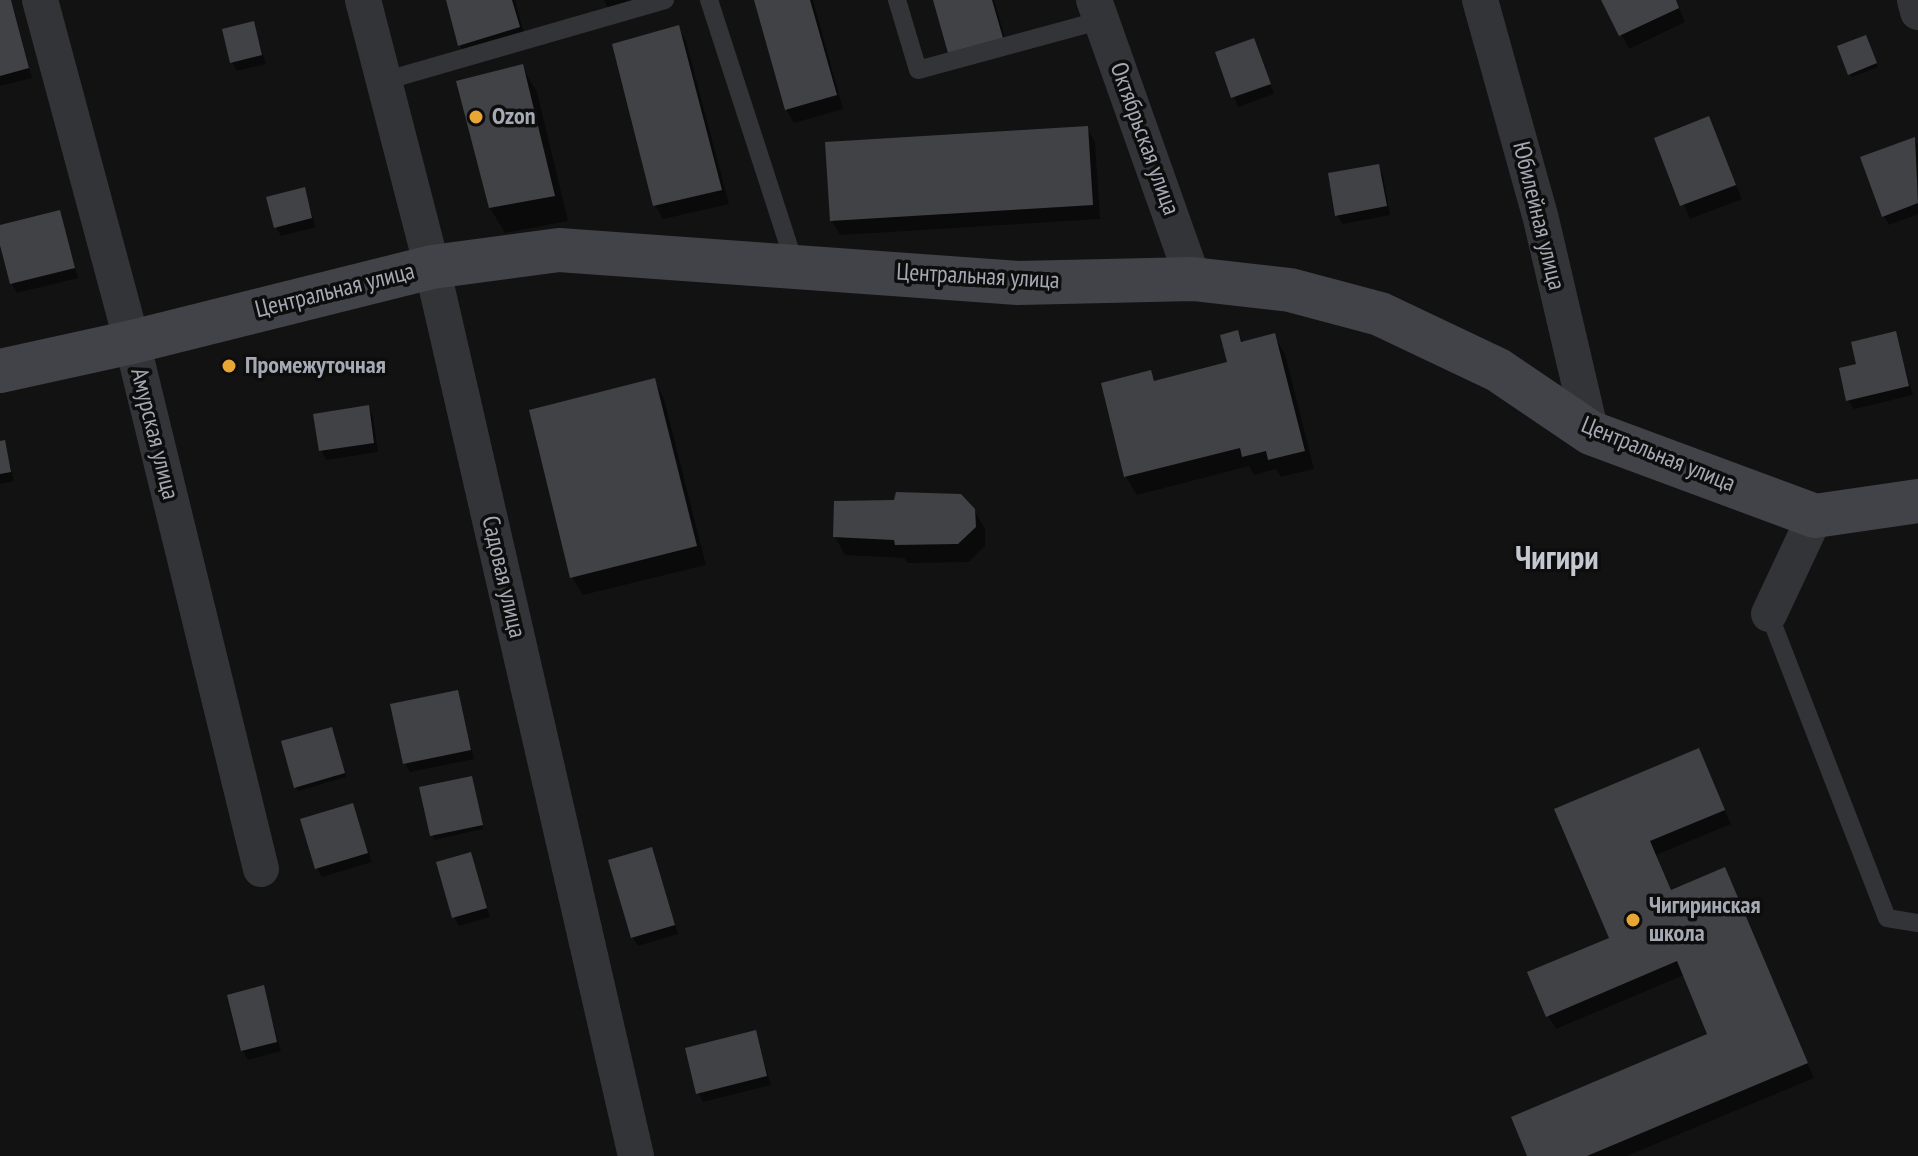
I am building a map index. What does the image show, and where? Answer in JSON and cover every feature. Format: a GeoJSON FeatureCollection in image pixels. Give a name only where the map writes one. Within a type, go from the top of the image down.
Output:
{"type":"FeatureCollection","features":[{"type":"Feature","properties":{"kind":"street","name":"Амурская улица"},"geometry":{"type":"LineString","coordinates":[[40,0],[132,342],[261,869]]}},
{"type":"Feature","properties":{"kind":"street","name":"Садовая улица"},"geometry":{"type":"LineString","coordinates":[[363,0],[432,267],[636,1156]]}},
{"type":"Feature","properties":{"kind":"street","name":"Юбилейная улица"},"geometry":{"type":"LineString","coordinates":[[1480,0],[1541,219],[1591,433]]}},
{"type":"Feature","properties":{"kind":"street"},"geometry":{"type":"LineString","coordinates":[[1915,0],[1918,12]]}},
{"type":"Feature","properties":{"kind":"street","name":"Октябрьская улица"},"geometry":{"type":"LineString","coordinates":[[1098,10],[1193,279]]}},
{"type":"Feature","properties":{"kind":"street","name":"Центральная улица"},"geometry":{"type":"LineString","coordinates":[[0,371],[132,342],[432,267],[559,250],[1018,283],[1193,279],[1290,290],[1380,314],[1498,370],[1591,433],[1815,516],[1918,501]]}},
{"type":"Feature","properties":{"kind":"street"},"geometry":{"type":"LineString","coordinates":[[1769,614],[1815,516]]}},
{"type":"Feature","properties":{"kind":"lane"},"geometry":{"type":"LineString","coordinates":[[384,81],[665,0]]}},
{"type":"Feature","properties":{"kind":"lane"},"geometry":{"type":"LineString","coordinates":[[709,0],[795,265]]}},
{"type":"Feature","properties":{"kind":"lane"},"geometry":{"type":"LineString","coordinates":[[897,0],[918,70],[1098,10]]}},
{"type":"Feature","properties":{"kind":"lane"},"geometry":{"type":"LineString","coordinates":[[1769,614],[1887,918],[1918,923]]}},
{"type":"Feature","properties":{"kind":"building"},"geometry":{"type":"Polygon","coordinates":[[[0,0],[11,0],[29,68],[0,76],[0,0]]]}},
{"type":"Feature","properties":{"kind":"building"},"geometry":{"type":"Polygon","coordinates":[[[446,0],[512,0],[520,27],[458,46],[446,0]]]}},
{"type":"Feature","properties":{"kind":"building"},"geometry":{"type":"Polygon","coordinates":[[[754,0],[810,0],[837,95],[785,110],[754,0]]]}},
{"type":"Feature","properties":{"kind":"building"},"geometry":{"type":"Polygon","coordinates":[[[933,0],[992,0],[1003,38],[948,53],[933,0]]]}},
{"type":"Feature","properties":{"kind":"building"},"geometry":{"type":"Polygon","coordinates":[[[1601,0],[1676,0],[1679,8],[1619,36],[1601,0]]]}},
{"type":"Feature","properties":{"kind":"building"},"geometry":{"type":"Polygon","coordinates":[[[254,21],[262,55],[230,63],[222,29],[254,21]]]}},
{"type":"Feature","properties":{"kind":"building"},"geometry":{"type":"Polygon","coordinates":[[[679,25],[722,190],[653,206],[612,44],[679,25]]]}},
{"type":"Feature","properties":{"kind":"building"},"geometry":{"type":"Polygon","coordinates":[[[1866,35],[1877,63],[1848,75],[1837,46],[1866,35]]]}},
{"type":"Feature","properties":{"kind":"building"},"geometry":{"type":"Polygon","coordinates":[[[1254,38],[1271,84],[1231,98],[1215,52],[1254,38]]]}},
{"type":"Feature","properties":{"kind":"building"},"geometry":{"type":"Polygon","coordinates":[[[523,64],[555,196],[489,208],[456,81],[523,64]]]}},
{"type":"Feature","properties":{"kind":"building"},"geometry":{"type":"Polygon","coordinates":[[[1709,116],[1736,185],[1680,206],[1654,138],[1709,116]]]}},
{"type":"Feature","properties":{"kind":"building"},"geometry":{"type":"Polygon","coordinates":[[[1088,126],[1093,205],[830,221],[825,142],[1088,126]]]}},
{"type":"Feature","properties":{"kind":"building"},"geometry":{"type":"Polygon","coordinates":[[[1915,137],[1918,203],[1882,217],[1860,157],[1915,137]]]}},
{"type":"Feature","properties":{"kind":"building"},"geometry":{"type":"Polygon","coordinates":[[[1379,164],[1387,206],[1335,216],[1328,173],[1379,164]]]}},
{"type":"Feature","properties":{"kind":"building"},"geometry":{"type":"Polygon","coordinates":[[[305,187],[312,218],[274,228],[266,197],[305,187]]]}},
{"type":"Feature","properties":{"kind":"building"},"geometry":{"type":"Polygon","coordinates":[[[60,210],[75,268],[10,284],[0,245],[0,225],[60,210]]]}},
{"type":"Feature","properties":{"kind":"building"},"geometry":{"type":"Polygon","coordinates":[[[1238,330],[1241,342],[1275,333],[1305,451],[1268,460],[1266,451],[1242,457],[1240,448],[1124,477],[1101,383],[1151,370],[1154,381],[1227,362],[1220,335],[1238,330]]]}},
{"type":"Feature","properties":{"kind":"building"},"geometry":{"type":"Polygon","coordinates":[[[1896,331],[1909,386],[1846,401],[1839,368],[1856,364],[1851,342],[1896,331]]]}},
{"type":"Feature","properties":{"kind":"building"},"geometry":{"type":"Polygon","coordinates":[[[655,378],[697,546],[570,578],[529,410],[655,378]]]}},
{"type":"Feature","properties":{"kind":"building"},"geometry":{"type":"Polygon","coordinates":[[[369,405],[374,443],[319,451],[313,414],[369,405]]]}},
{"type":"Feature","properties":{"kind":"building"},"geometry":{"type":"Polygon","coordinates":[[[5,440],[11,472],[0,474],[0,441],[5,440]]]}},
{"type":"Feature","properties":{"kind":"building"},"geometry":{"type":"Polygon","coordinates":[[[896,492],[961,494],[975,509],[976,527],[958,544],[895,545],[894,540],[833,537],[834,501],[894,500],[896,492]]]}},
{"type":"Feature","properties":{"kind":"building"},"geometry":{"type":"Polygon","coordinates":[[[458,690],[471,750],[403,764],[390,704],[458,690]]]}},
{"type":"Feature","properties":{"kind":"building"},"geometry":{"type":"Polygon","coordinates":[[[332,727],[345,773],[294,788],[281,741],[332,727]]]}},
{"type":"Feature","properties":{"kind":"building"},"geometry":{"type":"Polygon","coordinates":[[[1699,748],[1725,810],[1650,841],[1671,890],[1725,867],[1808,1063],[1587,1156],[1527,1156],[1511,1117],[1707,1034],[1677,961],[1546,1017],[1527,972],[1609,938],[1554,809],[1699,748]]]}},
{"type":"Feature","properties":{"kind":"building"},"geometry":{"type":"Polygon","coordinates":[[[472,776],[483,825],[430,836],[419,787],[472,776]]]}},
{"type":"Feature","properties":{"kind":"building"},"geometry":{"type":"Polygon","coordinates":[[[353,803],[368,853],[315,869],[300,819],[353,803]]]}},
{"type":"Feature","properties":{"kind":"building"},"geometry":{"type":"Polygon","coordinates":[[[652,847],[675,925],[631,938],[608,860],[652,847]]]}},
{"type":"Feature","properties":{"kind":"building"},"geometry":{"type":"Polygon","coordinates":[[[471,852],[487,908],[452,918],[436,862],[471,852]]]}},
{"type":"Feature","properties":{"kind":"building"},"geometry":{"type":"Polygon","coordinates":[[[264,985],[277,1042],[241,1051],[227,995],[264,985]]]}},
{"type":"Feature","properties":{"kind":"building"},"geometry":{"type":"Polygon","coordinates":[[[756,1030],[767,1076],[696,1094],[685,1048],[756,1030]]]}},
{"type":"Feature","properties":{"kind":"place","name":"Ozon"},"geometry":{"type":"Point","coordinates":[476,117]}},
{"type":"Feature","properties":{"kind":"place","name":"Промежуточная"},"geometry":{"type":"Point","coordinates":[229,366]}},
{"type":"Feature","properties":{"kind":"place","name":"Чигиринская школа"},"geometry":{"type":"Point","coordinates":[1633,920]}},
{"type":"Feature","properties":{"kind":"district","name":"Чигири"},"geometry":{"type":"Point","coordinates":[1557,560]}}]}
